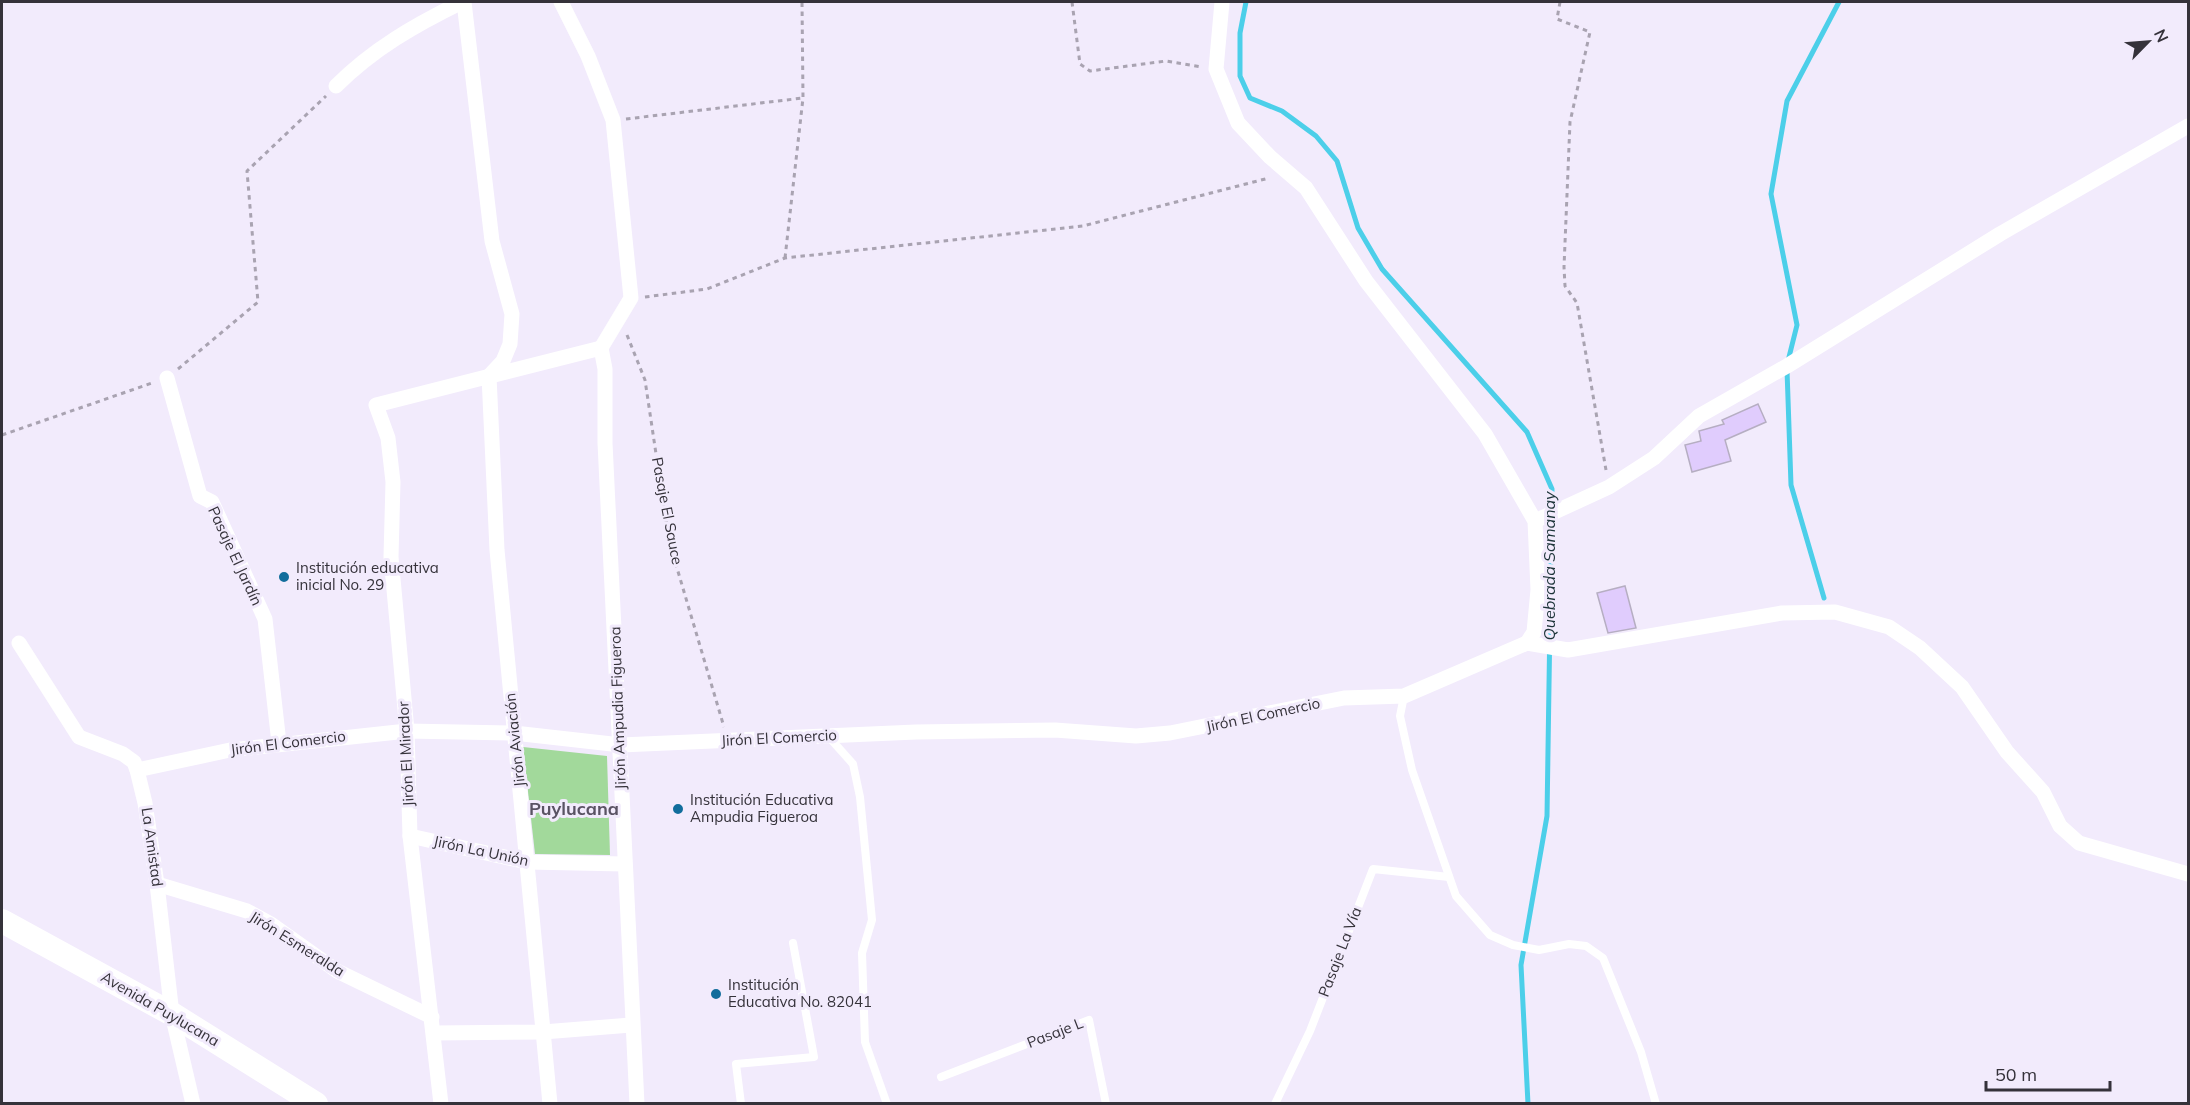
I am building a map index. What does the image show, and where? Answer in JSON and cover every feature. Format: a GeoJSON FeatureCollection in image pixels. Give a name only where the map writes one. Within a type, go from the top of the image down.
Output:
{"type":"FeatureCollection","features":[{"type":"Feature","properties":{"kind":"main road","name":"Avenida Puylucana"},"geometry":{"type":"LineString","coordinates":[[2,921],[172,1014],[316,1104]]}},
{"type":"Feature","properties":{"kind":"street"},"geometry":{"type":"LineString","coordinates":[[336,86],[360,62],[411,27],[463,2],[492,242],[512,314],[510,344],[503,361],[489,376]]}},
{"type":"Feature","properties":{"kind":"street"},"geometry":{"type":"LineString","coordinates":[[489,376],[601,348],[632,298],[613,120],[588,56],[561,2]]}},
{"type":"Feature","properties":{"kind":"street"},"geometry":{"type":"LineString","coordinates":[[1222,2],[1216,69],[1238,123],[1306,188],[1366,281],[1485,434],[1545,518],[1533,644],[1568,650],[1782,613],[1835,612],[1889,627],[1920,648],[1962,687],[2007,752],[2043,792],[2060,826],[2079,843],[2188,874]]}},
{"type":"Feature","properties":{"kind":"street"},"geometry":{"type":"LineString","coordinates":[[1545,518],[1609,487],[1654,458],[1699,416],[1787,366],[2000,234],[2188,126]]}},
{"type":"Feature","properties":{"kind":"street","name":"Jirón Ampudia Figueroa"},"geometry":{"type":"LineString","coordinates":[[601,348],[605,369],[605,443],[621,745],[631,1025],[637,1104]]}},
{"type":"Feature","properties":{"kind":"street","name":"Jirón El Mirador"},"geometry":{"type":"LineString","coordinates":[[441,1104],[410,836],[407,731],[391,557],[393,482],[388,438],[376,405],[489,376]]}},
{"type":"Feature","properties":{"kind":"street","name":"Jirón Aviación"},"geometry":{"type":"LineString","coordinates":[[489,376],[497,550],[550,1104]]}},
{"type":"Feature","properties":{"kind":"street","name":"Pasaje El Jardín"},"geometry":{"type":"LineString","coordinates":[[167,378],[200,496],[212,502],[265,619],[279,743]]}},
{"type":"Feature","properties":{"kind":"street"},"geometry":{"type":"LineString","coordinates":[[19,643],[79,737],[123,754],[134,762],[137,770]]}},
{"type":"Feature","properties":{"kind":"street","name":"Jirón El Comercio"},"geometry":{"type":"LineString","coordinates":[[137,770],[183,759],[279,743],[407,731],[514,733],[621,745],[828,735],[1055,730],[1136,736],[1159,734],[1220,725],[1278,710],[1344,698],[1404,696],[1533,644]]}},
{"type":"Feature","properties":{"kind":"street","name":"La Amistad"},"geometry":{"type":"LineString","coordinates":[[137,770],[145,803],[157,884],[172,1014],[193,1104]]}},
{"type":"Feature","properties":{"kind":"street","name":"Jirón La Unión"},"geometry":{"type":"LineString","coordinates":[[410,836],[527,862],[624,864]]}},
{"type":"Feature","properties":{"kind":"street","name":"Jirón Esmeralda"},"geometry":{"type":"LineString","coordinates":[[157,884],[247,911],[271,924],[338,971],[432,1017]]}},
{"type":"Feature","properties":{"kind":"street"},"geometry":{"type":"LineString","coordinates":[[434,1033],[543,1032],[631,1025]]}},
{"type":"Feature","properties":{"kind":"lane"},"geometry":{"type":"LineString","coordinates":[[1404,696],[1400,716],[1412,770],[1456,896],[1490,935],[1513,945],[1539,950],[1569,944],[1586,946],[1603,958],[1641,1052],[1656,1104]]}},
{"type":"Feature","properties":{"kind":"lane"},"geometry":{"type":"LineString","coordinates":[[828,735],[853,764],[860,797],[872,920],[862,953],[865,1042],[887,1104]]}},
{"type":"Feature","properties":{"kind":"lane","name":"Pasaje La Vía"},"geometry":{"type":"LineString","coordinates":[[1275,1104],[1310,1031],[1373,869],[1449,878]]}},
{"type":"Feature","properties":{"kind":"lane"},"geometry":{"type":"LineString","coordinates":[[741,1104],[736,1064],[814,1057],[793,943]]}},
{"type":"Feature","properties":{"kind":"lane","name":"Pasaje L"},"geometry":{"type":"LineString","coordinates":[[940,1077],[1089,1020],[1106,1104]]}},
{"type":"Feature","properties":{"kind":"path"},"geometry":{"type":"LineString","coordinates":[[785,258],[803,98],[802,2]]}},
{"type":"Feature","properties":{"kind":"path"},"geometry":{"type":"LineString","coordinates":[[1072,2],[1080,64],[1090,70],[1166,61],[1216,69]]}},
{"type":"Feature","properties":{"kind":"path"},"geometry":{"type":"LineString","coordinates":[[1560,2],[1557,19],[1590,32],[1570,122],[1564,267],[1565,286],[1577,303],[1609,487]]}},
{"type":"Feature","properties":{"kind":"path"},"geometry":{"type":"LineString","coordinates":[[2,435],[167,378],[258,302],[247,171],[336,86]]}},
{"type":"Feature","properties":{"kind":"path"},"geometry":{"type":"LineString","coordinates":[[613,120],[803,98]]}},
{"type":"Feature","properties":{"kind":"path"},"geometry":{"type":"LineString","coordinates":[[632,298],[707,289],[785,258],[1083,226],[1288,173]]}},
{"type":"Feature","properties":{"kind":"path","name":"Pasaje El Sauce"},"geometry":{"type":"LineString","coordinates":[[620,317],[645,380],[669,541],[728,740]]}},
{"type":"Feature","properties":{"kind":"green space"},"geometry":{"type":"Polygon","coordinates":[[[523,747],[607,756],[610,855],[535,854],[523,747]]]}},
{"type":"Feature","properties":{"kind":"building"},"geometry":{"type":"Polygon","coordinates":[[[1758,404],[1766,422],[1725,440],[1731,461],[1692,472],[1685,445],[1701,441],[1699,431],[1724,424],[1722,420],[1758,404]]]}},
{"type":"Feature","properties":{"kind":"building"},"geometry":{"type":"Polygon","coordinates":[[[1625,586],[1636,628],[1608,633],[1597,593],[1625,586]]]}},
{"type":"Feature","properties":{"kind":"waterway","name":"Quebrada Samanay"},"geometry":{"type":"LineString","coordinates":[[1246,2],[1240,33],[1240,76],[1250,98],[1282,111],[1316,136],[1337,161],[1358,228],[1382,269],[1527,432],[1552,489],[1547,816],[1521,965],[1528,1104]]}},
{"type":"Feature","properties":{"kind":"waterway"},"geometry":{"type":"LineString","coordinates":[[1788,361],[1797,325],[1771,194],[1787,101],[1839,2]]}},
{"type":"Feature","properties":{"kind":"waterway"},"geometry":{"type":"LineString","coordinates":[[1787,370],[1791,485],[1824,598]]}},
{"type":"Feature","properties":{"kind":"place","name":"Institución educativa inicial No. 29"},"geometry":{"type":"Point","coordinates":[284,577]}},
{"type":"Feature","properties":{"kind":"place","name":"Institución Educativa Ampudia Figueroa"},"geometry":{"type":"Point","coordinates":[678,809]}},
{"type":"Feature","properties":{"kind":"place","name":"Institución Educativa No. 82041"},"geometry":{"type":"Point","coordinates":[716,994]}},
{"type":"Feature","properties":{"kind":"district","name":"Puylucana"},"geometry":{"type":"Point","coordinates":[574,809]}}]}
